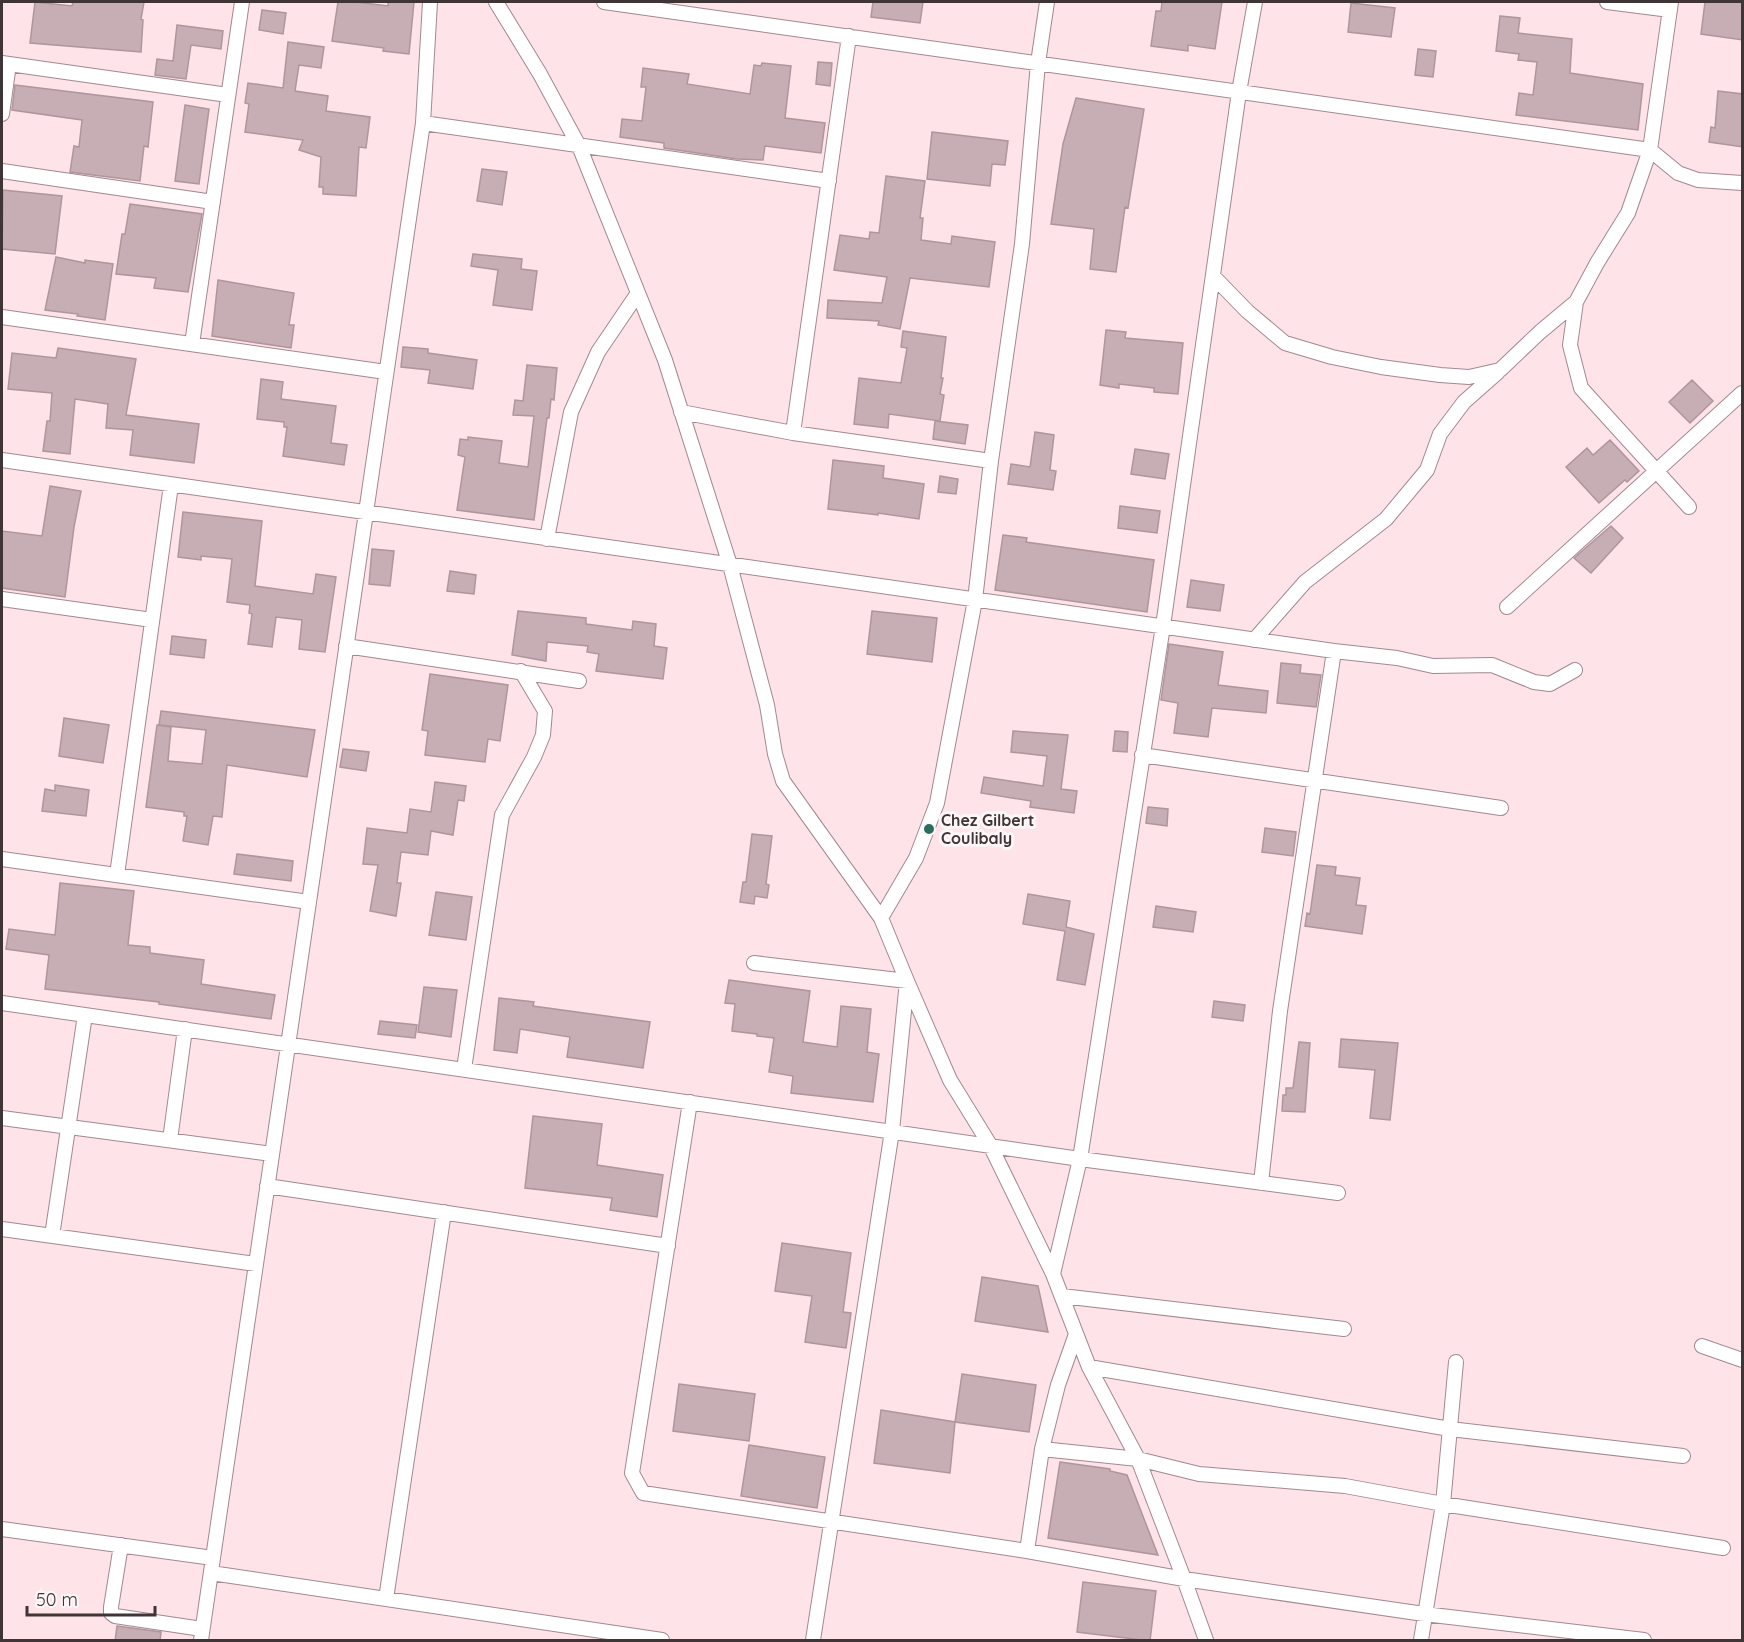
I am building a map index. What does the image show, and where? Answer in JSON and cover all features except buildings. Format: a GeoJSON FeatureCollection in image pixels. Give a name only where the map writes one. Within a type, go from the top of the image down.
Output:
{"type":"FeatureCollection","features":[{"type":"Feature","properties":{"kind":"street"},"geometry":{"type":"LineString","coordinates":[[192,344],[242,2]]}},
{"type":"Feature","properties":{"kind":"street"},"geometry":{"type":"LineString","coordinates":[[120,1545],[111,1613],[115,1616],[202,1635],[423,123],[430,2]]}},
{"type":"Feature","properties":{"kind":"street"},"geometry":{"type":"LineString","coordinates":[[496,2],[540,74],[579,146],[665,360],[730,565],[767,705],[775,754],[783,781],[881,918],[950,1080],[990,1145],[1053,1274],[1089,1367],[1138,1460],[1206,1641]]}},
{"type":"Feature","properties":{"kind":"street"},"geometry":{"type":"LineString","coordinates":[[604,2],[624,3],[1650,150],[1677,173],[1698,180],[1743,183]]}},
{"type":"Feature","properties":{"kind":"street"},"geometry":{"type":"LineString","coordinates":[[881,918],[916,858],[937,802],[975,600],[991,461],[1022,244],[1038,63],[1047,2]]}},
{"type":"Feature","properties":{"kind":"street"},"geometry":{"type":"LineString","coordinates":[[1053,1274],[1080,1159],[1163,626],[1239,92],[1255,2]]}},
{"type":"Feature","properties":{"kind":"street"},"geometry":{"type":"LineString","coordinates":[[1607,2],[1671,6],[1650,150],[1628,213],[1576,302],[1570,345],[1581,388],[1689,507]]}},
{"type":"Feature","properties":{"kind":"street"},"geometry":{"type":"LineString","coordinates":[[793,433],[849,36]]}},
{"type":"Feature","properties":{"kind":"street"},"geometry":{"type":"LineString","coordinates":[[2,114],[5,63],[228,95]]}},
{"type":"Feature","properties":{"kind":"street"},"geometry":{"type":"LineString","coordinates":[[423,123],[829,181]]}},
{"type":"Feature","properties":{"kind":"street"},"geometry":{"type":"LineString","coordinates":[[2,171],[213,202]]}},
{"type":"Feature","properties":{"kind":"street"},"geometry":{"type":"LineString","coordinates":[[1213,276],[1285,343],[1332,357],[1440,375],[1470,377],[1500,370]]}},
{"type":"Feature","properties":{"kind":"street"},"geometry":{"type":"LineString","coordinates":[[547,539],[571,412],[598,352],[638,293]]}},
{"type":"Feature","properties":{"kind":"street"},"geometry":{"type":"LineString","coordinates":[[1254,640],[1305,582],[1386,519],[1427,470],[1440,434],[1464,402],[1576,302]]}},
{"type":"Feature","properties":{"kind":"street"},"geometry":{"type":"LineString","coordinates":[[2,317],[386,372]]}},
{"type":"Feature","properties":{"kind":"street"},"geometry":{"type":"LineString","coordinates":[[1507,607],[1743,393]]}},
{"type":"Feature","properties":{"kind":"street"},"geometry":{"type":"LineString","coordinates":[[681,412],[793,433],[991,461]]}},
{"type":"Feature","properties":{"kind":"street"},"geometry":{"type":"LineString","coordinates":[[2,460],[1254,640],[1397,658],[1433,666],[1492,665],[1534,682],[1550,684],[1575,670]]}},
{"type":"Feature","properties":{"kind":"street"},"geometry":{"type":"LineString","coordinates":[[117,875],[171,485]]}},
{"type":"Feature","properties":{"kind":"street"},"geometry":{"type":"LineString","coordinates":[[2,599],[152,620]]}},
{"type":"Feature","properties":{"kind":"street"},"geometry":{"type":"LineString","coordinates":[[346,646],[579,681]]}},
{"type":"Feature","properties":{"kind":"street"},"geometry":{"type":"LineString","coordinates":[[1261,1183],[1280,1011],[1334,651]]}},
{"type":"Feature","properties":{"kind":"street"},"geometry":{"type":"LineString","coordinates":[[464,1069],[502,815],[534,757],[543,735],[545,711],[521,671]]}},
{"type":"Feature","properties":{"kind":"street"},"geometry":{"type":"LineString","coordinates":[[1142,755],[1501,808]]}},
{"type":"Feature","properties":{"kind":"street"},"geometry":{"type":"LineString","coordinates":[[2,860],[309,902]]}},
{"type":"Feature","properties":{"kind":"street"},"geometry":{"type":"LineString","coordinates":[[754,963],[907,981]]}},
{"type":"Feature","properties":{"kind":"street"},"geometry":{"type":"LineString","coordinates":[[813,1641],[892,1131],[907,981]]}},
{"type":"Feature","properties":{"kind":"street"},"geometry":{"type":"LineString","coordinates":[[2,1003],[1080,1159],[1338,1193]]}},
{"type":"Feature","properties":{"kind":"street"},"geometry":{"type":"LineString","coordinates":[[52,1236],[85,1015]]}},
{"type":"Feature","properties":{"kind":"street"},"geometry":{"type":"LineString","coordinates":[[170,1140],[185,1029]]}},
{"type":"Feature","properties":{"kind":"street"},"geometry":{"type":"LineString","coordinates":[[690,1102],[632,1473],[643,1494],[1027,1551],[1184,1579],[1424,1614],[1644,1641]]}},
{"type":"Feature","properties":{"kind":"street"},"geometry":{"type":"LineString","coordinates":[[2,1118],[272,1154]]}},
{"type":"Feature","properties":{"kind":"street"},"geometry":{"type":"LineString","coordinates":[[267,1186],[668,1246]]}},
{"type":"Feature","properties":{"kind":"street"},"geometry":{"type":"LineString","coordinates":[[386,1599],[444,1212]]}},
{"type":"Feature","properties":{"kind":"street"},"geometry":{"type":"LineString","coordinates":[[2,1229],[256,1264]]}},
{"type":"Feature","properties":{"kind":"street"},"geometry":{"type":"LineString","coordinates":[[1062,1296],[1344,1329]]}},
{"type":"Feature","properties":{"kind":"street"},"geometry":{"type":"LineString","coordinates":[[1027,1551],[1042,1449],[1058,1385],[1076,1334]]}},
{"type":"Feature","properties":{"kind":"street"},"geometry":{"type":"LineString","coordinates":[[1702,1346],[1743,1360]]}},
{"type":"Feature","properties":{"kind":"street"},"geometry":{"type":"LineString","coordinates":[[1421,1641],[1443,1504],[1456,1362]]}},
{"type":"Feature","properties":{"kind":"street"},"geometry":{"type":"LineString","coordinates":[[1089,1367],[1450,1429],[1683,1456]]}},
{"type":"Feature","properties":{"kind":"street"},"geometry":{"type":"LineString","coordinates":[[1042,1449],[1138,1460],[1199,1474],[1345,1486],[1443,1504],[1723,1548]]}},
{"type":"Feature","properties":{"kind":"street"},"geometry":{"type":"LineString","coordinates":[[2,1528],[213,1558]]}},
{"type":"Feature","properties":{"kind":"street"},"geometry":{"type":"LineString","coordinates":[[210,1573],[617,1637],[662,1641]]}},
{"type":"Feature","properties":{"kind":"place","name":"Chez Gilbert Coulibaly"},"geometry":{"type":"Point","coordinates":[929,829]}}]}
